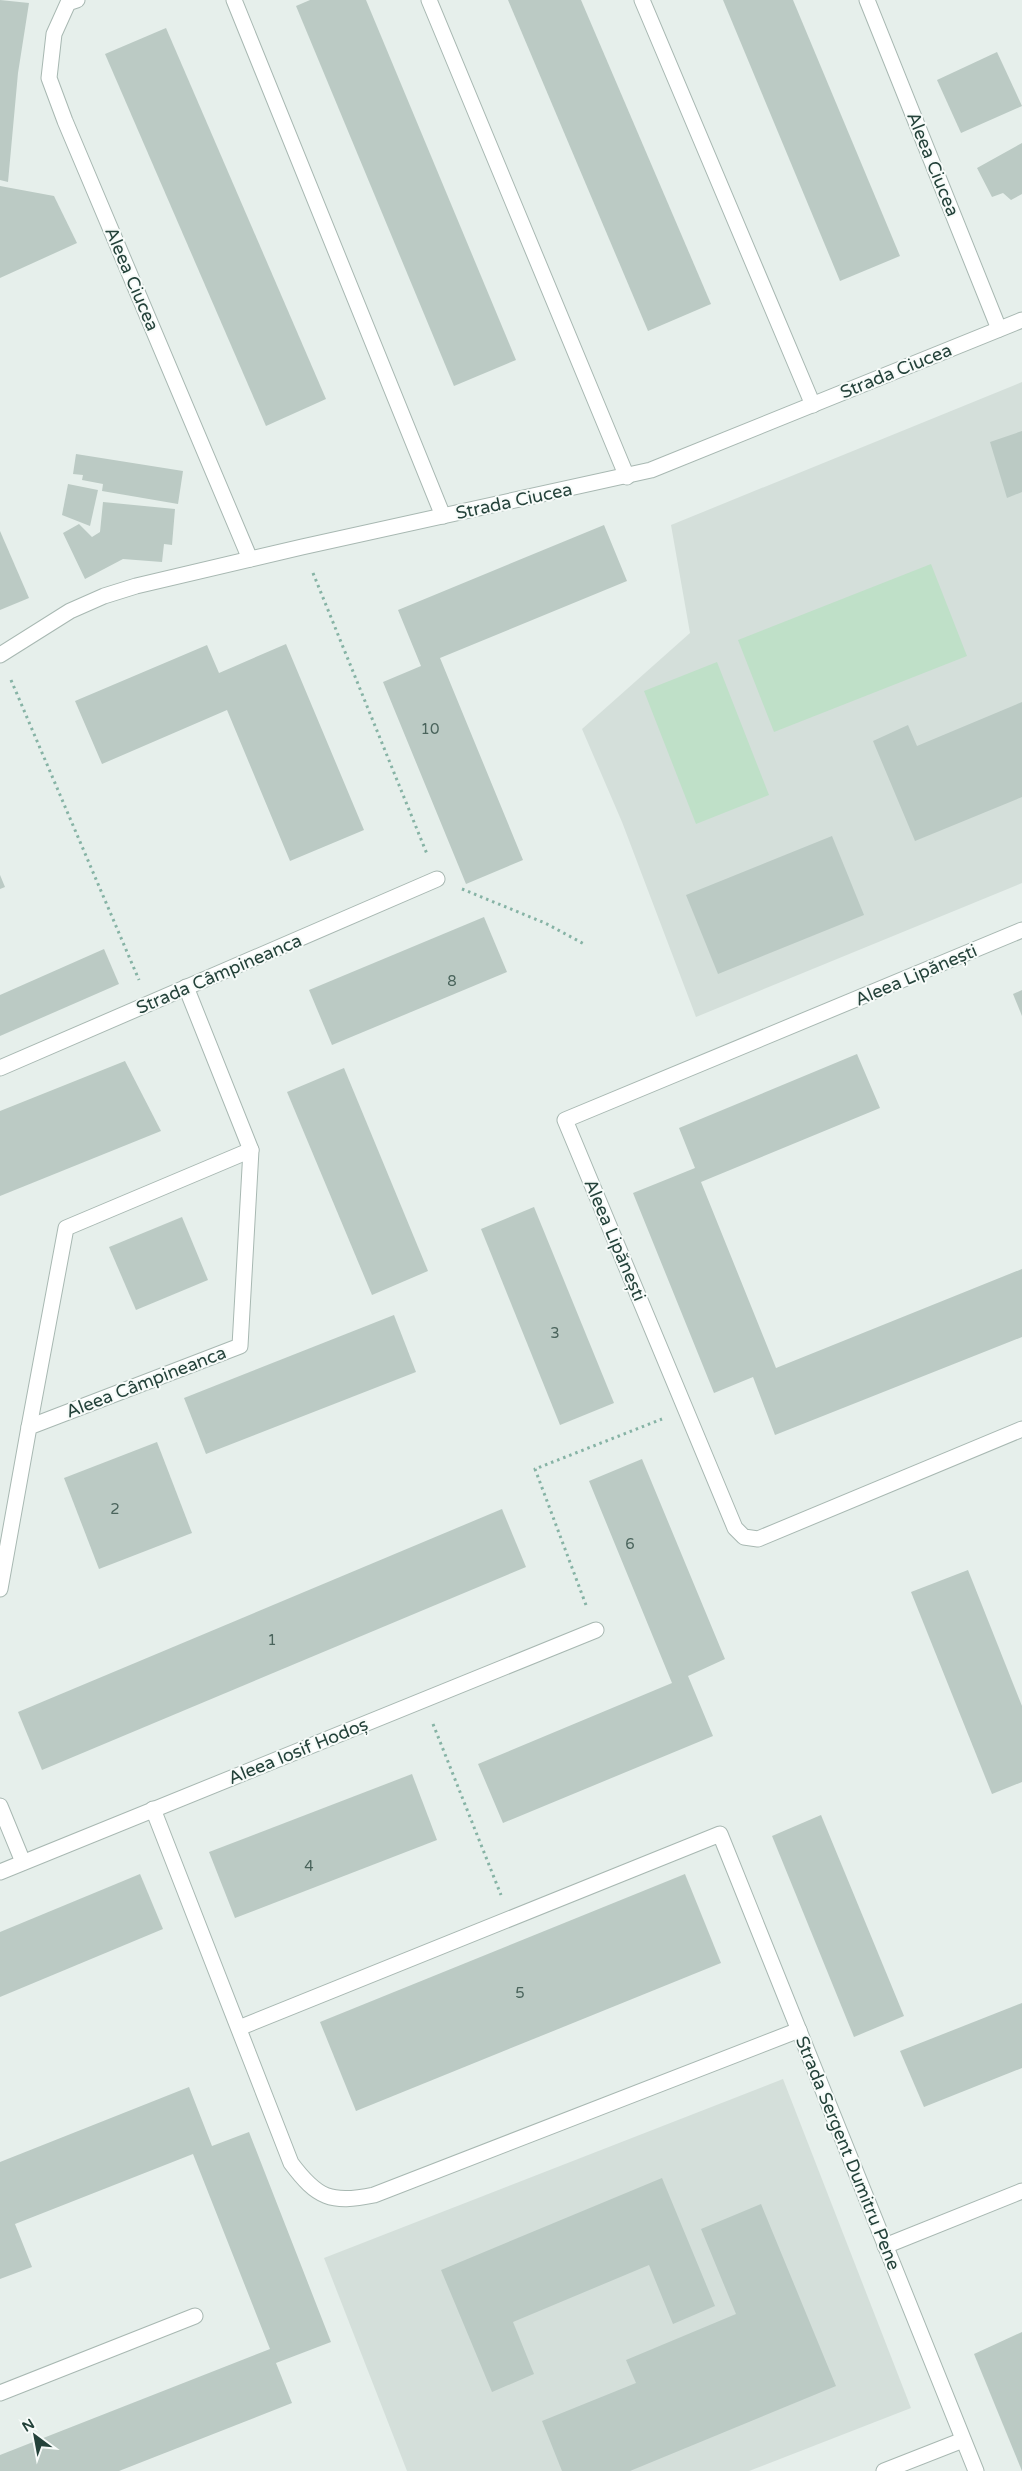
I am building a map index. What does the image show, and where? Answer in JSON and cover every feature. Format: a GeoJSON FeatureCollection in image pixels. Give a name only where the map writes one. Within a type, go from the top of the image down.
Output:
{"type":"FeatureCollection","features":[{"type":"Feature","properties":{"kind":"street","name":"Aleea Ciucea"},"geometry":{"type":"LineString","coordinates":[[77,0],[68,4],[54,34],[49,78],[65,121],[250,559]]}},
{"type":"Feature","properties":{"kind":"street"},"geometry":{"type":"LineString","coordinates":[[234,0],[443,516]]}},
{"type":"Feature","properties":{"kind":"street"},"geometry":{"type":"LineString","coordinates":[[429,0],[627,477]]}},
{"type":"Feature","properties":{"kind":"street"},"geometry":{"type":"LineString","coordinates":[[642,0],[813,405]]}},
{"type":"Feature","properties":{"kind":"street","name":"Aleea Ciucea"},"geometry":{"type":"LineString","coordinates":[[867,0],[999,329]]}},
{"type":"Feature","properties":{"kind":"street","name":"Strada Ciucea"},"geometry":{"type":"LineString","coordinates":[[0,655],[70,611],[104,596],[302,547],[627,477],[651,470],[1022,320]]}},
{"type":"Feature","properties":{"kind":"street","name":"Strada Câmpineanca"},"geometry":{"type":"LineString","coordinates":[[0,1068],[437,879]]}},
{"type":"Feature","properties":{"kind":"street","name":"Aleea Lipănești"},"geometry":{"type":"LineString","coordinates":[[1022,930],[565,1120],[735,1528],[744,1537],[758,1538],[1022,1429]]}},
{"type":"Feature","properties":{"kind":"street","name":"Aleea Câmpineanca"},"geometry":{"type":"LineString","coordinates":[[29,1427],[240,1346],[250,1150],[186,988]]}},
{"type":"Feature","properties":{"kind":"street"},"geometry":{"type":"LineString","coordinates":[[0,1589],[66,1228],[250,1150]]}},
{"type":"Feature","properties":{"kind":"street","name":"Aleea Iosif Hodoș"},"geometry":{"type":"LineString","coordinates":[[0,1872],[596,1630]]}},
{"type":"Feature","properties":{"kind":"street"},"geometry":{"type":"LineString","coordinates":[[0,1806],[23,1862]]}},
{"type":"Feature","properties":{"kind":"street"},"geometry":{"type":"LineString","coordinates":[[154,1810],[291,2163],[306,2183],[317,2193],[335,2198],[355,2199],[383,2191],[799,2030]]}},
{"type":"Feature","properties":{"kind":"street","name":"Strada Sergent Dumitru Pene"},"geometry":{"type":"LineString","coordinates":[[510,1918],[720,1834],[976,2471]]}},
{"type":"Feature","properties":{"kind":"street"},"geometry":{"type":"LineString","coordinates":[[239,2028],[510,1918]]}},
{"type":"Feature","properties":{"kind":"street"},"geometry":{"type":"LineString","coordinates":[[885,2246],[1022,2191]]}},
{"type":"Feature","properties":{"kind":"street"},"geometry":{"type":"LineString","coordinates":[[0,2393],[195,2316]]}},
{"type":"Feature","properties":{"kind":"street"},"geometry":{"type":"LineString","coordinates":[[884,2471],[963,2440]]}},
{"type":"Feature","properties":{"kind":"path"},"geometry":{"type":"LineString","coordinates":[[302,547],[437,879],[508,906],[586,945]]}},
{"type":"Feature","properties":{"kind":"path"},"geometry":{"type":"LineString","coordinates":[[8,674],[149,1004]]}},
{"type":"Feature","properties":{"kind":"path"},"geometry":{"type":"LineString","coordinates":[[596,1630],[535,1468],[686,1410]]}},
{"type":"Feature","properties":{"kind":"path"},"geometry":{"type":"LineString","coordinates":[[423,1700],[510,1918]]}},
{"type":"Feature","properties":{"kind":"shaded area"},"geometry":{"type":"Polygon","coordinates":[[[1022,382],[1022,883],[696,1017],[622,822],[582,729],[690,633],[671,525],[1022,382]]]}},
{"type":"Feature","properties":{"kind":"shaded area"},"geometry":{"type":"Polygon","coordinates":[[[783,2079],[911,2408],[749,2471],[407,2471],[324,2258],[783,2079]]]}},
{"type":"Feature","properties":{"kind":"green space"},"geometry":{"type":"Polygon","coordinates":[[[931,564],[967,656],[774,732],[738,640],[931,564]]]}},
{"type":"Feature","properties":{"kind":"green space"},"geometry":{"type":"Polygon","coordinates":[[[717,662],[769,795],[696,824],[644,691],[717,662]]]}},
{"type":"Feature","properties":{"kind":"building"},"geometry":{"type":"Polygon","coordinates":[[[0,0],[29,3],[18,73],[8,182],[0,180],[0,0]]]}},
{"type":"Feature","properties":{"kind":"building"},"geometry":{"type":"Polygon","coordinates":[[[310,0],[366,0],[516,360],[454,386],[296,6],[310,0]]]}},
{"type":"Feature","properties":{"kind":"building"},"geometry":{"type":"Polygon","coordinates":[[[508,0],[581,0],[711,304],[648,331],[508,0]]]}},
{"type":"Feature","properties":{"kind":"building"},"geometry":{"type":"Polygon","coordinates":[[[723,0],[793,0],[900,256],[840,281],[723,0]]]}},
{"type":"Feature","properties":{"kind":"building"},"geometry":{"type":"Polygon","coordinates":[[[166,28],[326,399],[266,426],[105,54],[166,28]]]}},
{"type":"Feature","properties":{"kind":"building"},"geometry":{"type":"Polygon","coordinates":[[[997,52],[1022,106],[961,133],[937,80],[997,52]]]}},
{"type":"Feature","properties":{"kind":"building"},"geometry":{"type":"Polygon","coordinates":[[[1022,143],[1022,194],[1011,200],[1003,193],[992,197],[977,168],[1022,143]]]}},
{"type":"Feature","properties":{"kind":"building"},"geometry":{"type":"Polygon","coordinates":[[[0,186],[54,196],[77,243],[0,278],[0,186]]]}},
{"type":"Feature","properties":{"kind":"building"},"geometry":{"type":"Polygon","coordinates":[[[1022,431],[1022,492],[1007,498],[990,442],[1022,431]]]}},
{"type":"Feature","properties":{"kind":"building"},"geometry":{"type":"Polygon","coordinates":[[[76,454],[183,471],[178,504],[102,491],[103,484],[82,480],[83,475],[73,474],[76,454]]]}},
{"type":"Feature","properties":{"kind":"building"},"geometry":{"type":"Polygon","coordinates":[[[68,484],[98,490],[90,526],[62,515],[68,484]]]}},
{"type":"Feature","properties":{"kind":"building"},"geometry":{"type":"Polygon","coordinates":[[[103,502],[175,509],[172,545],[164,544],[162,562],[123,559],[85,579],[63,533],[79,524],[92,537],[100,532],[103,502]]]}},
{"type":"Feature","properties":{"kind":"building"},"geometry":{"type":"Polygon","coordinates":[[[604,525],[627,581],[440,658],[523,860],[466,884],[383,682],[421,666],[398,610],[604,525]]]}},
{"type":"Feature","properties":{"kind":"building"},"geometry":{"type":"Polygon","coordinates":[[[0,531],[29,598],[0,610],[0,531]]]}},
{"type":"Feature","properties":{"kind":"building"},"geometry":{"type":"Polygon","coordinates":[[[286,644],[364,830],[290,861],[227,710],[102,764],[75,701],[207,645],[219,673],[286,644]]]}},
{"type":"Feature","properties":{"kind":"building"},"geometry":{"type":"Polygon","coordinates":[[[1022,702],[1022,797],[915,841],[873,741],[908,725],[917,746],[1022,702]]]}},
{"type":"Feature","properties":{"kind":"building"},"geometry":{"type":"Polygon","coordinates":[[[832,836],[864,915],[718,974],[686,895],[832,836]]]}},
{"type":"Feature","properties":{"kind":"building"},"geometry":{"type":"Polygon","coordinates":[[[0,875],[5,887],[0,889],[0,875]]]}},
{"type":"Feature","properties":{"kind":"building"},"geometry":{"type":"Polygon","coordinates":[[[484,917],[507,972],[332,1045],[309,990],[484,917]]]}},
{"type":"Feature","properties":{"kind":"building"},"geometry":{"type":"Polygon","coordinates":[[[104,949],[119,984],[0,1036],[0,995],[104,949]]]}},
{"type":"Feature","properties":{"kind":"building"},"geometry":{"type":"Polygon","coordinates":[[[1022,990],[1022,1016],[1013,994],[1022,990]]]}},
{"type":"Feature","properties":{"kind":"building"},"geometry":{"type":"Polygon","coordinates":[[[857,1054],[880,1108],[701,1182],[776,1368],[1022,1269],[1022,1337],[775,1435],[753,1377],[714,1393],[633,1193],[695,1168],[679,1128],[857,1054]]]}},
{"type":"Feature","properties":{"kind":"building"},"geometry":{"type":"Polygon","coordinates":[[[125,1061],[161,1131],[0,1196],[0,1111],[125,1061]]]}},
{"type":"Feature","properties":{"kind":"building"},"geometry":{"type":"Polygon","coordinates":[[[344,1068],[428,1271],[372,1295],[287,1092],[344,1068]]]}},
{"type":"Feature","properties":{"kind":"building"},"geometry":{"type":"Polygon","coordinates":[[[534,1207],[614,1403],[560,1425],[481,1229],[534,1207]]]}},
{"type":"Feature","properties":{"kind":"building"},"geometry":{"type":"Polygon","coordinates":[[[182,1217],[208,1280],[136,1310],[109,1247],[182,1217]]]}},
{"type":"Feature","properties":{"kind":"building"},"geometry":{"type":"Polygon","coordinates":[[[394,1315],[416,1372],[206,1454],[184,1398],[394,1315]]]}},
{"type":"Feature","properties":{"kind":"building"},"geometry":{"type":"Polygon","coordinates":[[[157,1442],[192,1533],[99,1569],[64,1478],[157,1442]]]}},
{"type":"Feature","properties":{"kind":"building"},"geometry":{"type":"Polygon","coordinates":[[[642,1459],[725,1659],[688,1676],[713,1736],[503,1823],[478,1764],[672,1683],[589,1481],[642,1459]]]}},
{"type":"Feature","properties":{"kind":"building"},"geometry":{"type":"Polygon","coordinates":[[[502,1509],[526,1567],[42,1770],[18,1712],[502,1509]]]}},
{"type":"Feature","properties":{"kind":"building"},"geometry":{"type":"Polygon","coordinates":[[[968,1570],[1022,1706],[1022,1782],[992,1794],[911,1592],[968,1570]]]}},
{"type":"Feature","properties":{"kind":"building"},"geometry":{"type":"Polygon","coordinates":[[[412,1774],[437,1840],[235,1918],[209,1852],[412,1774]]]}},
{"type":"Feature","properties":{"kind":"building"},"geometry":{"type":"Polygon","coordinates":[[[821,1815],[904,2016],[854,2037],[772,1836],[821,1815]]]}},
{"type":"Feature","properties":{"kind":"building"},"geometry":{"type":"Polygon","coordinates":[[[140,1874],[163,1929],[0,1997],[0,1932],[140,1874]]]}},
{"type":"Feature","properties":{"kind":"building"},"geometry":{"type":"Polygon","coordinates":[[[685,1874],[721,1963],[356,2111],[320,2022],[685,1874]]]}},
{"type":"Feature","properties":{"kind":"building"},"geometry":{"type":"Polygon","coordinates":[[[1022,2003],[1022,2068],[924,2107],[900,2051],[1022,2003]]]}},
{"type":"Feature","properties":{"kind":"building"},"geometry":{"type":"Polygon","coordinates":[[[189,2087],[212,2146],[249,2132],[331,2342],[276,2363],[292,2403],[119,2471],[0,2471],[0,2455],[270,2349],[193,2154],[15,2224],[32,2267],[0,2279],[0,2162],[189,2087]]]}},
{"type":"Feature","properties":{"kind":"building"},"geometry":{"type":"Polygon","coordinates":[[[662,2178],[715,2306],[673,2324],[649,2265],[513,2322],[534,2374],[492,2392],[441,2270],[662,2178]]]}},
{"type":"Feature","properties":{"kind":"building"},"geometry":{"type":"Polygon","coordinates":[[[761,2204],[836,2386],[630,2471],[562,2471],[542,2421],[636,2383],[626,2360],[736,2314],[701,2229],[761,2204]]]}},
{"type":"Feature","properties":{"kind":"building"},"geometry":{"type":"Polygon","coordinates":[[[1022,2332],[1022,2471],[974,2354],[1022,2332]]]}}]}
